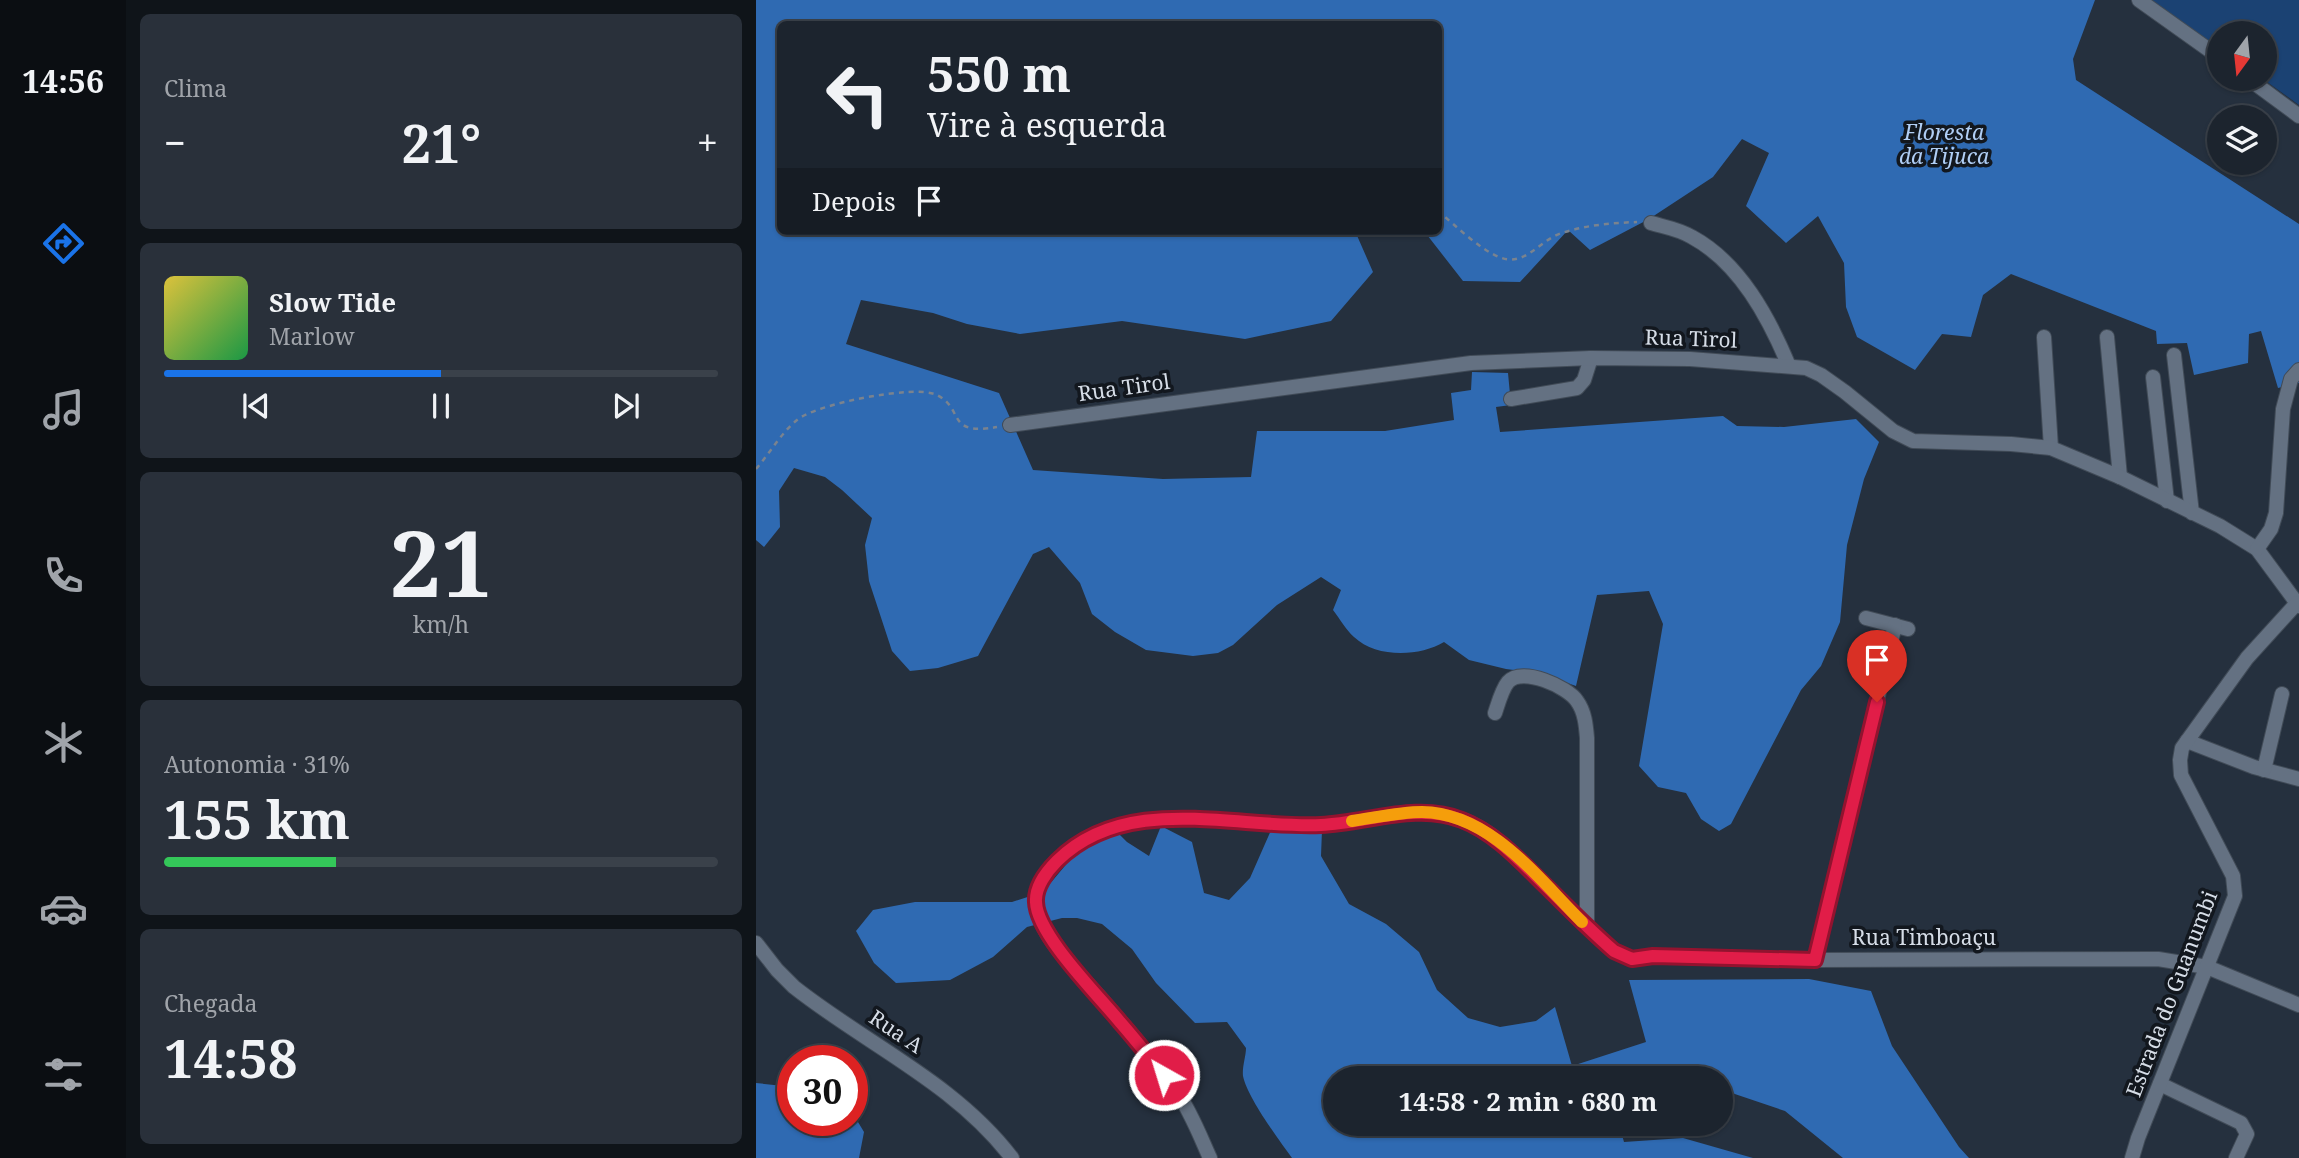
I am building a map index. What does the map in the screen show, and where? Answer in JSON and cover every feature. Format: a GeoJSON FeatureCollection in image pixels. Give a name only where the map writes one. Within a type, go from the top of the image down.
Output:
{"type":"FeatureCollection","features":[{"type":"Feature","properties":{"kind":"street"},"geometry":{"type":"LineString","coordinates":[[2139,0],[2207,48]]}},
{"type":"Feature","properties":{"kind":"street"},"geometry":{"type":"LineString","coordinates":[[2265,91],[2299,116]]}},
{"type":"Feature","properties":{"kind":"street"},"geometry":{"type":"LineString","coordinates":[[1651,223],[1691,236],[1727,265],[1757,302],[1789,366]]}},
{"type":"Feature","properties":{"kind":"street"},"geometry":{"type":"LineString","coordinates":[[2044,337],[2051,448]]}},
{"type":"Feature","properties":{"kind":"street"},"geometry":{"type":"LineString","coordinates":[[2107,337],[2120,477]]}},
{"type":"Feature","properties":{"kind":"street"},"geometry":{"type":"LineString","coordinates":[[2174,355],[2192,513]]}},
{"type":"Feature","properties":{"kind":"street"},"geometry":{"type":"LineString","coordinates":[[1511,398],[1577,388],[1584,380],[1591,358]]}},
{"type":"Feature","properties":{"kind":"street","name":"Rua Tirol"},"geometry":{"type":"LineString","coordinates":[[1010,425],[1471,363],[1591,358],[1690,359],[1806,368],[1821,375],[1893,431],[1913,441],[2051,448],[2120,477],[2238,536],[2257,549],[2298,605]]}},
{"type":"Feature","properties":{"kind":"street"},"geometry":{"type":"LineString","coordinates":[[2257,549],[2271,528],[2276,513],[2286,394],[2291,379],[2299,370]]}},
{"type":"Feature","properties":{"kind":"street"},"geometry":{"type":"LineString","coordinates":[[2153,377],[2167,501]]}},
{"type":"Feature","properties":{"kind":"street","name":"Estrada do Guanumbi"},"geometry":{"type":"LineString","coordinates":[[2132,1158],[2235,896],[2233,876],[2181,775],[2182,748],[2247,658],[2298,605]]}},
{"type":"Feature","properties":{"kind":"street"},"geometry":{"type":"LineString","coordinates":[[1815,960],[1902,627],[1866,618]]}},
{"type":"Feature","properties":{"kind":"street"},"geometry":{"type":"LineString","coordinates":[[1495,713],[1508,682],[1527,677],[1540,678],[1557,686],[1576,699],[1582,710],[1587,738],[1587,927]]}},
{"type":"Feature","properties":{"kind":"street"},"geometry":{"type":"LineString","coordinates":[[2264,770],[2282,694]]}},
{"type":"Feature","properties":{"kind":"street"},"geometry":{"type":"LineString","coordinates":[[2187,741],[2264,770],[2299,779]]}},
{"type":"Feature","properties":{"kind":"street","name":"Rua Timboaçu"},"geometry":{"type":"LineString","coordinates":[[1210,1158],[1177,1092],[1056,946],[1038,915],[1035,900],[1042,881],[1069,849],[1090,836],[1115,826],[1157,820],[1320,825],[1420,812],[1442,814],[1470,823],[1513,854],[1614,951],[1632,959],[1653,956],[1815,960],[2158,958],[2207,967],[2299,1005]]}},
{"type":"Feature","properties":{"kind":"street","name":"Rua A"},"geometry":{"type":"LineString","coordinates":[[756,943],[777,971],[794,987],[935,1084],[976,1120],[1012,1158]]}},
{"type":"Feature","properties":{"kind":"street"},"geometry":{"type":"LineString","coordinates":[[2160,1084],[2241,1124],[2247,1134],[2236,1158]]}},
{"type":"Feature","properties":{"kind":"path"},"geometry":{"type":"LineString","coordinates":[[1442,214],[1488,250],[1499,257],[1513,260],[1525,257],[1552,237],[1563,233],[1607,224],[1651,223]]}},
{"type":"Feature","properties":{"kind":"path"},"geometry":{"type":"LineString","coordinates":[[756,469],[786,430],[799,418],[810,412],[859,399],[925,391],[940,396],[965,426],[978,429],[1010,425]]}},
{"type":"Feature","properties":{"kind":"shaded area"},"geometry":{"type":"Polygon","coordinates":[[[2150,0],[2299,0],[2299,105],[2277,89],[2277,21],[2207,21],[2207,40],[2150,0]]]}},
{"type":"Feature","properties":{"kind":"green space","name":"Floresta da Tijuca"},"geometry":{"type":"Polygon","coordinates":[[[756,0],[2095,0],[2073,59],[2076,80],[2207,165],[2207,175],[2223,175],[2299,224],[2299,383],[2278,388],[2261,331],[2249,334],[2248,363],[2194,375],[2187,343],[2157,344],[2156,331],[2011,274],[1983,295],[1971,337],[1942,334],[1915,370],[1857,337],[1846,307],[1844,263],[1818,216],[1786,243],[1746,206],[1769,153],[1742,139],[1713,177],[1649,219],[1590,250],[1568,230],[1520,282],[1463,281],[1427,235],[1442,235],[1442,21],[777,21],[777,235],[1357,235],[1373,272],[1331,321],[1245,339],[1122,321],[1020,334],[967,324],[933,313],[861,300],[846,344],[999,393],[1033,470],[1163,479],[1251,477],[1257,431],[1385,431],[1454,420],[1451,393],[1471,390],[1472,372],[1508,373],[1511,405],[1496,407],[1500,432],[1723,416],[1737,426],[1784,427],[1856,419],[1879,442],[1864,479],[1847,545],[1840,622],[1821,666],[1801,690],[1731,824],[1719,831],[1701,819],[1686,793],[1658,787],[1639,766],[1663,624],[1649,591],[1597,595],[1576,686],[1539,673],[1469,660],[1444,642],[1410,653],[1374,649],[1363,644],[1346,628],[1333,610],[1341,590],[1321,577],[1277,605],[1233,645],[1218,653],[1193,656],[1146,650],[1115,632],[1092,614],[1080,583],[1049,547],[1033,554],[978,656],[938,668],[910,671],[892,651],[869,581],[865,545],[872,518],[842,490],[825,477],[794,468],[779,491],[780,527],[764,547],[756,540],[756,0]]]}},
{"type":"Feature","properties":{"kind":"green space"},"geometry":{"type":"Polygon","coordinates":[[[1161,826],[1192,842],[1204,893],[1229,900],[1250,878],[1272,828],[1322,830],[1321,856],[1349,904],[1386,924],[1419,952],[1437,990],[1468,1018],[1500,1027],[1536,1021],[1555,1007],[1572,1066],[1323,1066],[1323,1136],[1622,1136],[1624,1142],[1683,1138],[1753,1158],[1292,1158],[1264,1118],[1246,1085],[1243,1069],[1246,1048],[1227,1022],[1195,1023],[1156,983],[1132,949],[1102,924],[1077,918],[1062,918],[1027,927],[993,957],[950,980],[896,983],[874,963],[856,931],[873,910],[915,902],[1012,902],[1043,892],[1090,836],[1113,828],[1127,842],[1149,856],[1161,826]]]}},
{"type":"Feature","properties":{"kind":"green space"},"geometry":{"type":"Polygon","coordinates":[[[1809,979],[1871,991],[1892,1046],[1969,1158],[1843,1158],[1785,1111],[1733,1093],[1733,1066],[1572,1066],[1646,1042],[1629,980],[1809,979]]]}},
{"type":"Feature","properties":{"kind":"green space"},"geometry":{"type":"Polygon","coordinates":[[[756,1083],[777,1085],[777,1136],[863,1136],[859,1158],[756,1158],[756,1083]]]}},
{"type":"Feature","properties":{"kind":"slow traffic"},"geometry":{"type":"LineString","coordinates":[[1352,821],[1420,812],[1442,814],[1470,823],[1513,854],[1582,922]]}},
{"type":"Feature","properties":{"kind":"route"},"geometry":{"type":"LineString","coordinates":[[1164,1075],[1056,946],[1038,915],[1035,900],[1042,881],[1069,849],[1090,836],[1115,826],[1157,820],[1320,825],[1420,812],[1442,814],[1470,823],[1513,854],[1614,951],[1632,959],[1653,956],[1815,960],[1877,702]]}}]}
